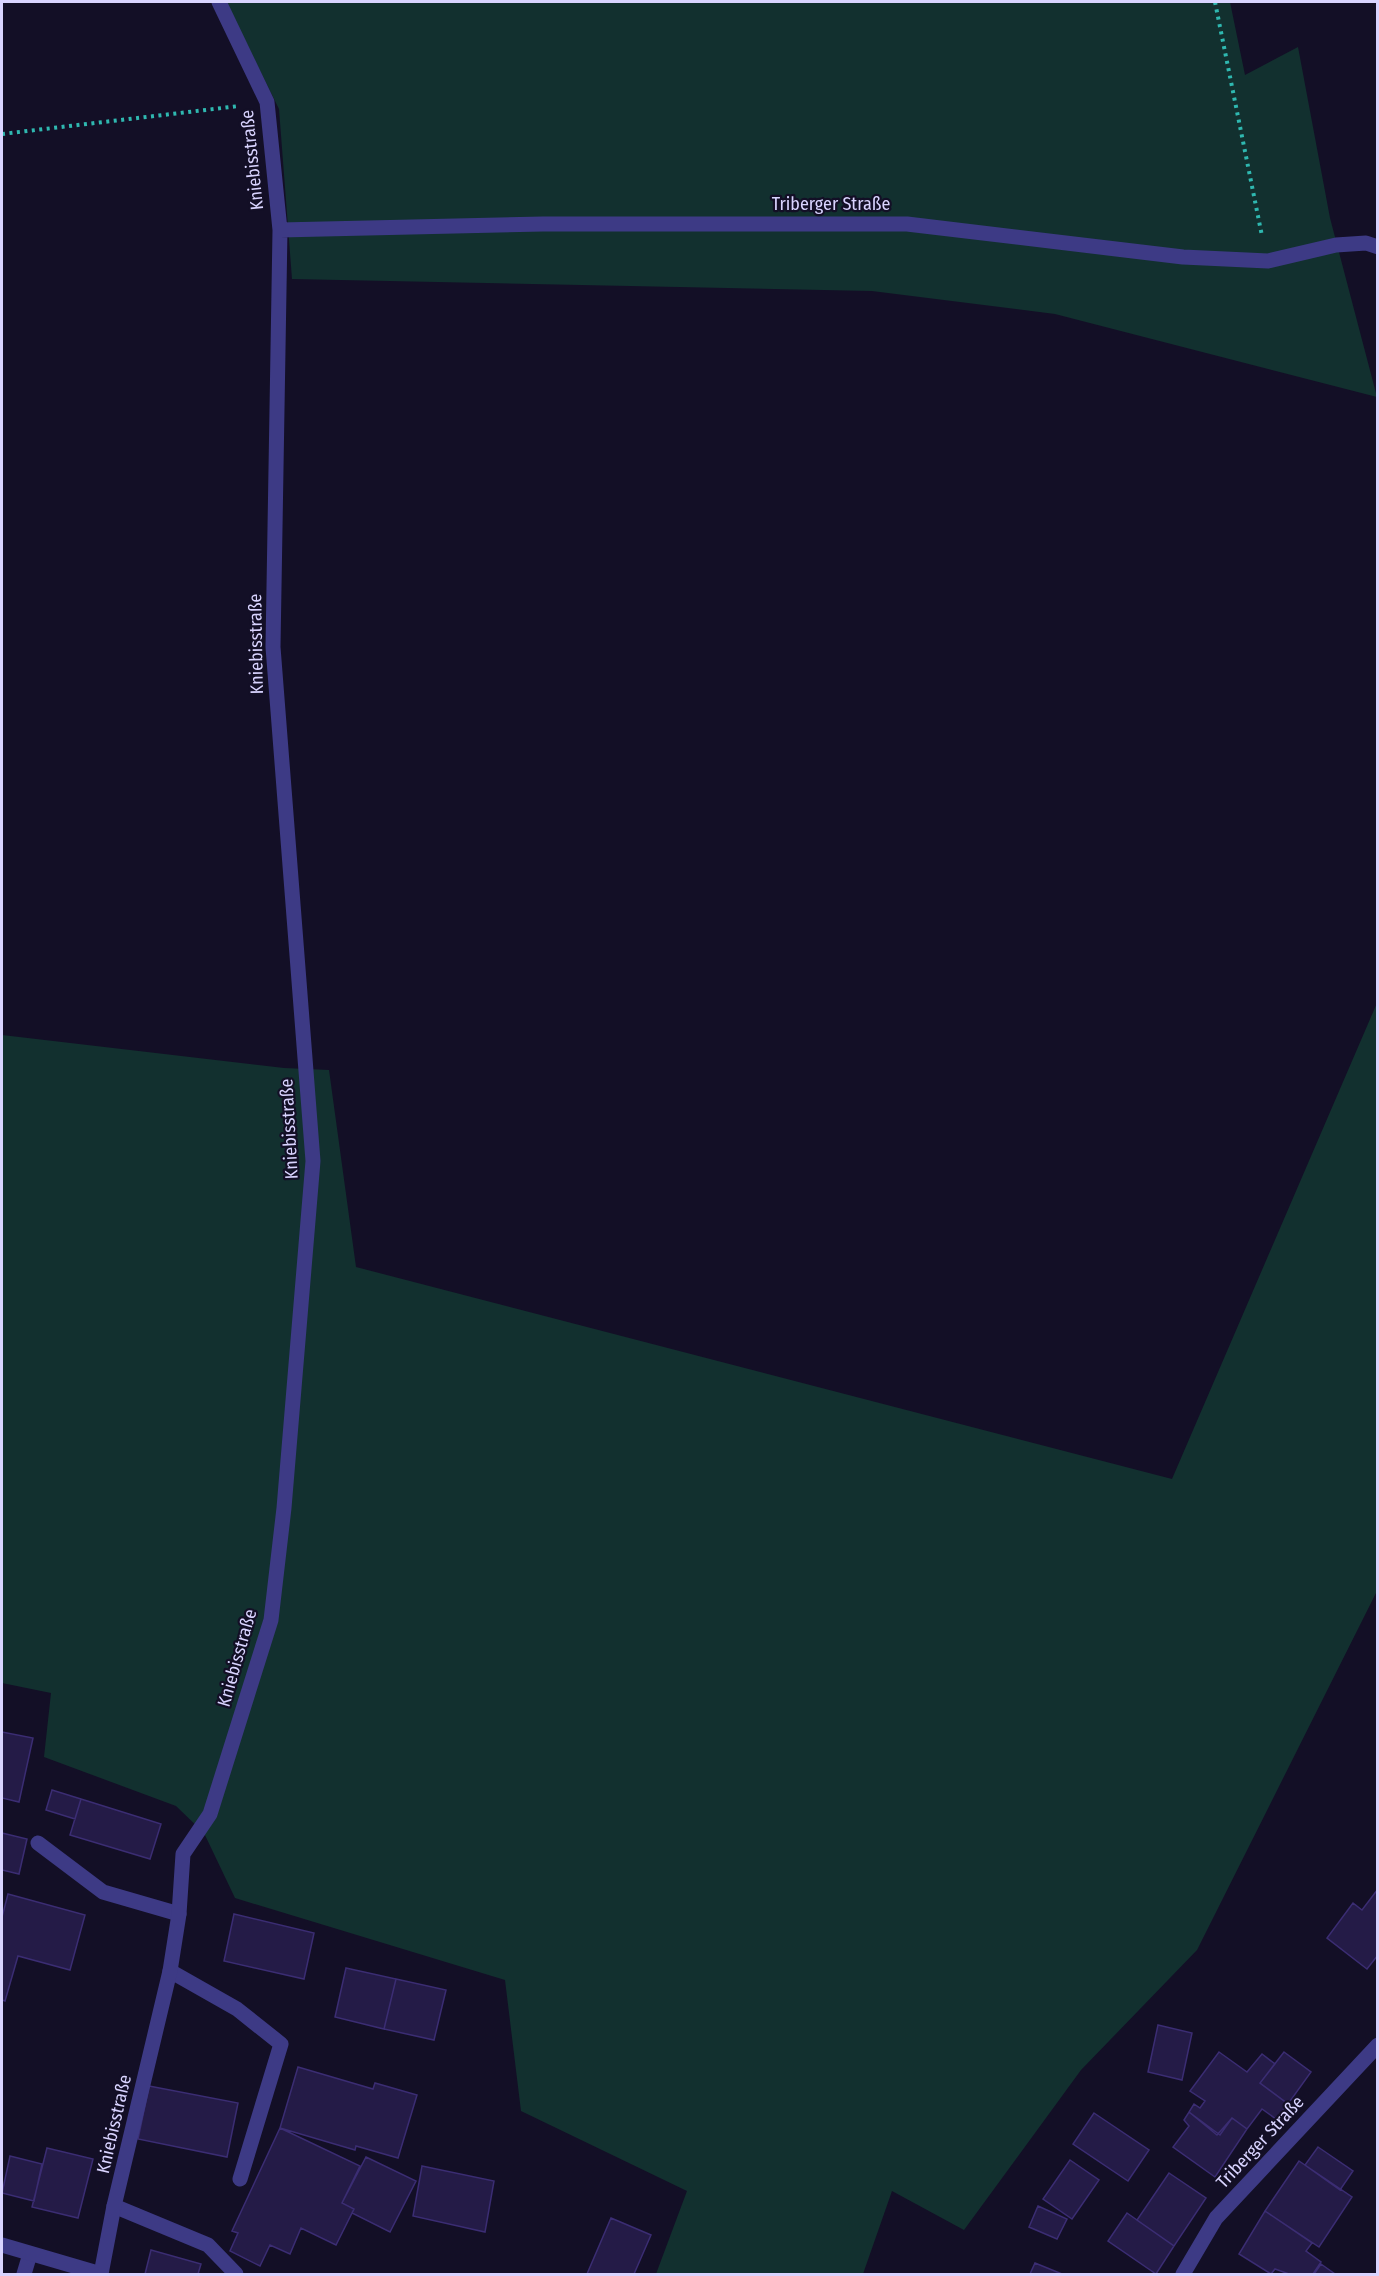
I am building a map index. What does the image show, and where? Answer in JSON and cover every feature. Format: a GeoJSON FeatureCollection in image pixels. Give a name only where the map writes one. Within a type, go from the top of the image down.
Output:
{"type":"FeatureCollection","features":[{"type":"Feature","properties":{"kind":"street","name":"Kniebisstraße"},"geometry":{"type":"LineString","coordinates":[[101,2274],[114,2206],[170,1971],[179,1914],[183,1854],[210,1814],[271,1620],[284,1508],[313,1161],[273,647],[280,230],[267,102],[219,2]]}},
{"type":"Feature","properties":{"kind":"street","name":"Triberger Straße"},"geometry":{"type":"LineString","coordinates":[[280,230],[555,224],[907,224],[1183,257],[1268,261],[1336,245],[1366,243],[1377,247]]}},
{"type":"Feature","properties":{"kind":"street"},"geometry":{"type":"LineString","coordinates":[[38,1843],[103,1892],[179,1914]]}},
{"type":"Feature","properties":{"kind":"street"},"geometry":{"type":"LineString","coordinates":[[170,1971],[237,2008],[281,2044],[240,2179]]}},
{"type":"Feature","properties":{"kind":"street","name":"Triberger Straße"},"geometry":{"type":"LineString","coordinates":[[1183,2274],[1216,2218],[1377,2045]]}},
{"type":"Feature","properties":{"kind":"street"},"geometry":{"type":"LineString","coordinates":[[114,2206],[208,2245],[236,2274]]}},
{"type":"Feature","properties":{"kind":"street"},"geometry":{"type":"LineString","coordinates":[[2,2245],[101,2274]]}},
{"type":"Feature","properties":{"kind":"street"},"geometry":{"type":"LineString","coordinates":[[24,2274],[30,2254]]}},
{"type":"Feature","properties":{"kind":"path"},"geometry":{"type":"LineString","coordinates":[[1215,2],[1268,261]]}},
{"type":"Feature","properties":{"kind":"path"},"geometry":{"type":"LineString","coordinates":[[2,134],[267,102]]}},
{"type":"Feature","properties":{"kind":"green space"},"geometry":{"type":"Polygon","coordinates":[[[226,2],[1230,2],[1245,75],[1298,47],[1330,218],[1377,397],[1055,314],[872,291],[292,279],[279,109],[226,2]]]}},
{"type":"Feature","properties":{"kind":"green space"},"geometry":{"type":"Polygon","coordinates":[[[1377,1003],[1377,1591],[1197,1950],[1081,2070],[964,2230],[892,2191],[863,2274],[656,2274],[687,2191],[521,2111],[505,1980],[235,1898],[204,1833],[176,1806],[44,1757],[51,1693],[2,1683],[2,1035],[284,1068],[329,1070],[356,1267],[1172,1479],[1377,1003]]]}},
{"type":"Feature","properties":{"kind":"building"},"geometry":{"type":"Polygon","coordinates":[[[2,1732],[33,1738],[19,1802],[2,1798],[2,1732]]]}},
{"type":"Feature","properties":{"kind":"building"},"geometry":{"type":"Polygon","coordinates":[[[52,1790],[81,1799],[75,1819],[46,1810],[52,1790]]]}},
{"type":"Feature","properties":{"kind":"building"},"geometry":{"type":"Polygon","coordinates":[[[81,1799],[161,1824],[150,1859],[70,1835],[81,1799]]]}},
{"type":"Feature","properties":{"kind":"building"},"geometry":{"type":"Polygon","coordinates":[[[2,1833],[27,1839],[19,1874],[2,1870],[2,1833]]]}},
{"type":"Feature","properties":{"kind":"building"},"geometry":{"type":"Polygon","coordinates":[[[1378,1889],[1378,1955],[1367,1969],[1327,1938],[1353,1903],[1362,1910],[1378,1889]]]}},
{"type":"Feature","properties":{"kind":"building"},"geometry":{"type":"Polygon","coordinates":[[[8,1894],[85,1915],[70,1970],[18,1956],[5,2001],[2,2000],[2,1917],[8,1894]]]}},
{"type":"Feature","properties":{"kind":"building"},"geometry":{"type":"Polygon","coordinates":[[[234,1914],[314,1933],[304,1979],[224,1961],[234,1914]]]}},
{"type":"Feature","properties":{"kind":"building"},"geometry":{"type":"Polygon","coordinates":[[[346,1968],[396,1979],[384,2029],[335,2017],[346,1968]]]}},
{"type":"Feature","properties":{"kind":"building"},"geometry":{"type":"Polygon","coordinates":[[[396,1979],[446,1990],[434,2040],[384,2029],[396,1979]]]}},
{"type":"Feature","properties":{"kind":"building"},"geometry":{"type":"Polygon","coordinates":[[[1158,2025],[1192,2033],[1182,2080],[1148,2072],[1158,2025]]]}},
{"type":"Feature","properties":{"kind":"building"},"geometry":{"type":"Polygon","coordinates":[[[1219,2052],[1247,2072],[1262,2054],[1275,2064],[1260,2083],[1288,2104],[1276,2119],[1262,2109],[1247,2129],[1232,2118],[1220,2135],[1189,2112],[1194,2104],[1200,2108],[1205,2101],[1190,2091],[1219,2052]]]}},
{"type":"Feature","properties":{"kind":"building"},"geometry":{"type":"Polygon","coordinates":[[[1284,2052],[1311,2072],[1288,2104],[1260,2083],[1284,2052]]]}},
{"type":"Feature","properties":{"kind":"building"},"geometry":{"type":"Polygon","coordinates":[[[298,2067],[373,2089],[375,2083],[417,2095],[398,2158],[356,2146],[355,2150],[280,2128],[298,2067]]]}},
{"type":"Feature","properties":{"kind":"building"},"geometry":{"type":"Polygon","coordinates":[[[149,2086],[238,2103],[227,2157],[138,2139],[149,2086]]]}},
{"type":"Feature","properties":{"kind":"building"},"geometry":{"type":"Polygon","coordinates":[[[1189,2112],[1217,2135],[1232,2118],[1247,2129],[1215,2177],[1173,2147],[1189,2126],[1184,2120],[1189,2112]]]}},
{"type":"Feature","properties":{"kind":"building"},"geometry":{"type":"Polygon","coordinates":[[[1094,2113],[1149,2150],[1128,2181],[1073,2144],[1094,2113]]]}},
{"type":"Feature","properties":{"kind":"building"},"geometry":{"type":"Polygon","coordinates":[[[280,2128],[360,2166],[342,2203],[354,2209],[336,2245],[301,2228],[290,2254],[270,2245],[260,2266],[230,2251],[238,2233],[232,2231],[280,2128]]]}},
{"type":"Feature","properties":{"kind":"building"},"geometry":{"type":"Polygon","coordinates":[[[1318,2147],[1353,2171],[1340,2190],[1305,2165],[1318,2147]]]}},
{"type":"Feature","properties":{"kind":"building"},"geometry":{"type":"Polygon","coordinates":[[[47,2148],[93,2159],[78,2218],[32,2207],[47,2148]]]}},
{"type":"Feature","properties":{"kind":"building"},"geometry":{"type":"Polygon","coordinates":[[[10,2156],[42,2164],[34,2201],[2,2193],[10,2156]]]}},
{"type":"Feature","properties":{"kind":"building"},"geometry":{"type":"Polygon","coordinates":[[[366,2157],[416,2181],[390,2232],[352,2213],[354,2209],[342,2203],[366,2157]]]}},
{"type":"Feature","properties":{"kind":"building"},"geometry":{"type":"Polygon","coordinates":[[[1070,2160],[1099,2180],[1072,2219],[1043,2199],[1070,2160]]]}},
{"type":"Feature","properties":{"kind":"building"},"geometry":{"type":"Polygon","coordinates":[[[1299,2161],[1352,2197],[1319,2247],[1265,2211],[1299,2161]]]}},
{"type":"Feature","properties":{"kind":"building"},"geometry":{"type":"Polygon","coordinates":[[[422,2166],[494,2181],[485,2232],[413,2216],[422,2166]]]}},
{"type":"Feature","properties":{"kind":"building"},"geometry":{"type":"Polygon","coordinates":[[[1169,2173],[1206,2198],[1174,2246],[1137,2220],[1169,2173]]]}},
{"type":"Feature","properties":{"kind":"building"},"geometry":{"type":"Polygon","coordinates":[[[1038,2206],[1067,2219],[1057,2239],[1029,2227],[1038,2206]]]}},
{"type":"Feature","properties":{"kind":"building"},"geometry":{"type":"Polygon","coordinates":[[[1265,2211],[1312,2243],[1306,2251],[1321,2262],[1313,2274],[1289,2274],[1275,2269],[1271,2274],[1239,2254],[1265,2211]]]}},
{"type":"Feature","properties":{"kind":"building"},"geometry":{"type":"Polygon","coordinates":[[[1127,2213],[1174,2246],[1156,2274],[1108,2241],[1127,2213]]]}},
{"type":"Feature","properties":{"kind":"building"},"geometry":{"type":"Polygon","coordinates":[[[611,2218],[651,2235],[634,2274],[587,2274],[611,2218]]]}},
{"type":"Feature","properties":{"kind":"building"},"geometry":{"type":"Polygon","coordinates":[[[151,2250],[201,2264],[198,2274],[145,2274],[151,2250]]]}},
{"type":"Feature","properties":{"kind":"building"},"geometry":{"type":"Polygon","coordinates":[[[1035,2263],[1062,2274],[1030,2274],[1035,2263]]]}},
{"type":"Feature","properties":{"kind":"building"},"geometry":{"type":"Polygon","coordinates":[[[1321,2264],[1335,2274],[1314,2274],[1321,2264]]]}}]}
